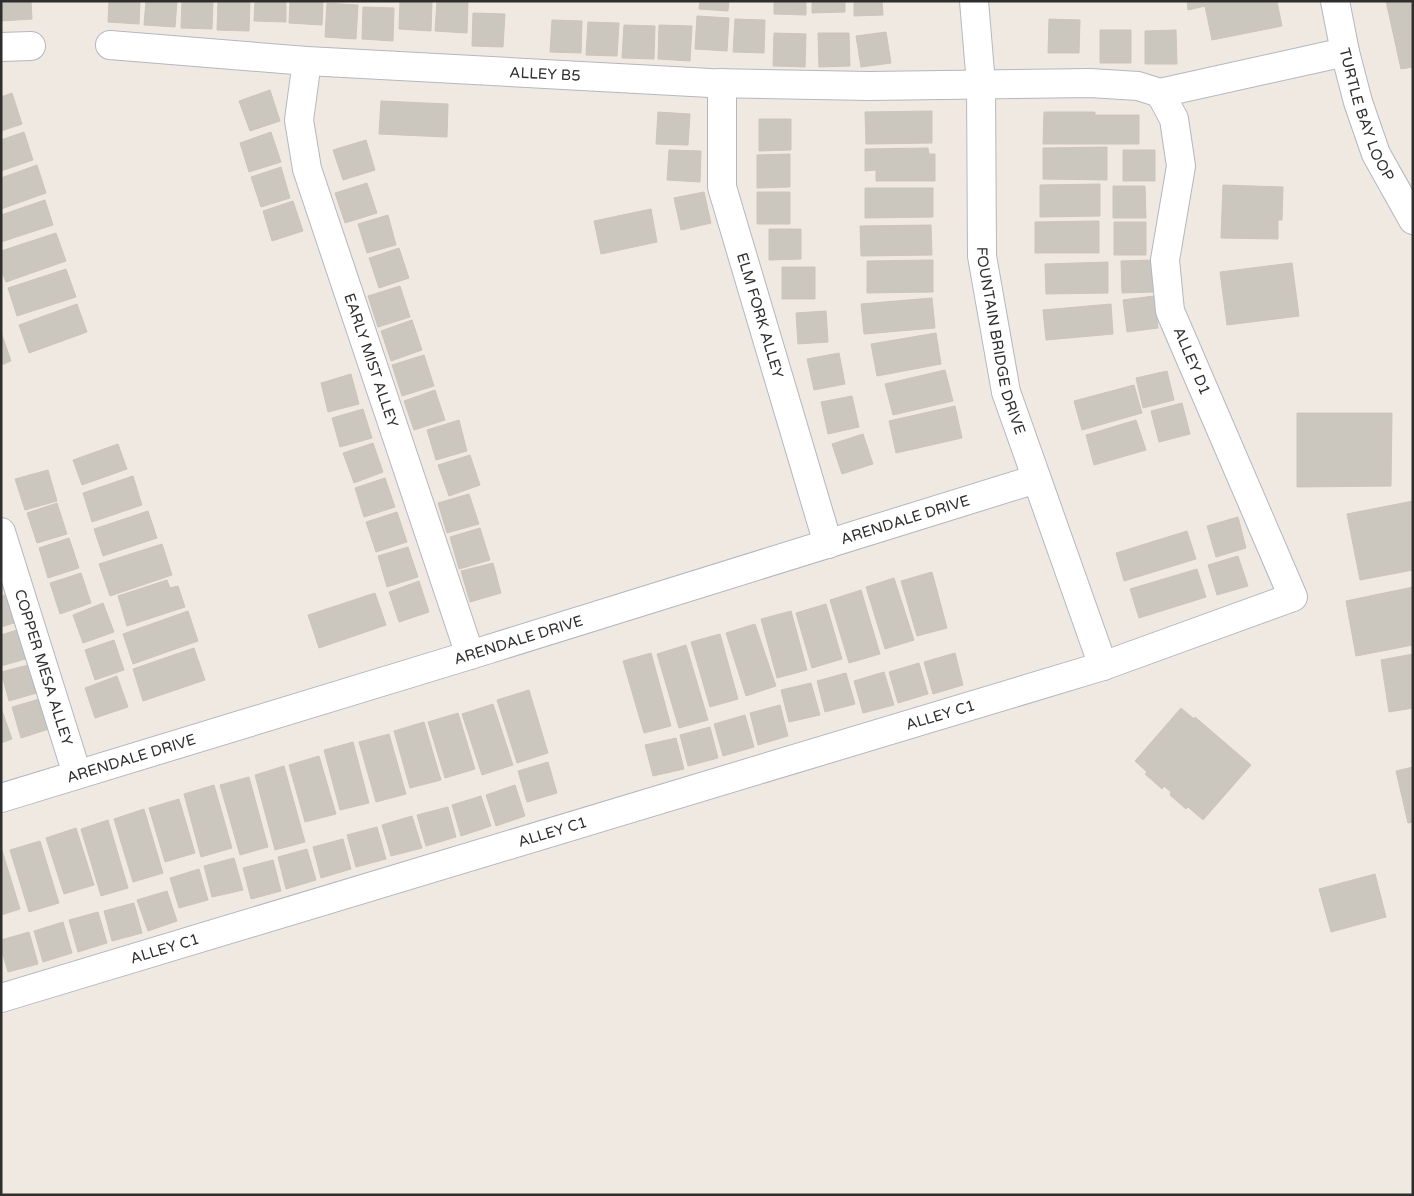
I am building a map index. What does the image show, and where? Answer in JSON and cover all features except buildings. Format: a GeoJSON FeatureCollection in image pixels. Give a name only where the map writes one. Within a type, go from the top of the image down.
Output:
{"type":"FeatureCollection","features":[{"type":"Feature","properties":{"kind":"street","name":"FOUNTAIN BRIDGE DRIVE"},"geometry":{"type":"LineString","coordinates":[[974,1],[981,84],[982,256],[1006,392],[1103,666]]}},
{"type":"Feature","properties":{"kind":"street","name":"TURTLE BAY LOOP"},"geometry":{"type":"LineString","coordinates":[[1335,1],[1345,52],[1358,102],[1376,154],[1413,220]]}},
{"type":"Feature","properties":{"kind":"street","name":"ALLEY B5"},"geometry":{"type":"LineString","coordinates":[[110,45],[307,61],[722,83],[869,86],[981,84]]}},
{"type":"Feature","properties":{"kind":"street"},"geometry":{"type":"LineString","coordinates":[[1,47],[31,46]]}},
{"type":"Feature","properties":{"kind":"street"},"geometry":{"type":"LineString","coordinates":[[981,84],[1090,83],[1138,86],[1160,93],[1345,52]]}},
{"type":"Feature","properties":{"kind":"street","name":"EARLY MIST ALLEY"},"geometry":{"type":"LineString","coordinates":[[307,61],[299,120],[306,169],[470,656]]}},
{"type":"Feature","properties":{"kind":"street","name":"ELM FORK ALLEY"},"geometry":{"type":"LineString","coordinates":[[722,83],[722,186],[828,544]]}},
{"type":"Feature","properties":{"kind":"street","name":"ALLEY D1"},"geometry":{"type":"LineString","coordinates":[[1103,666],[1293,597],[1170,311],[1165,260],[1181,166],[1174,119],[1160,93]]}},
{"type":"Feature","properties":{"kind":"street","name":"ARENDALE DRIVE"},"geometry":{"type":"LineString","coordinates":[[1,798],[470,656],[1036,479]]}},
{"type":"Feature","properties":{"kind":"street","name":"COPPER MESA ALLEY"},"geometry":{"type":"LineString","coordinates":[[1,532],[77,774]]}},
{"type":"Feature","properties":{"kind":"street","name":"ALLEY C1"},"geometry":{"type":"LineString","coordinates":[[1,998],[1103,666]]}}]}
